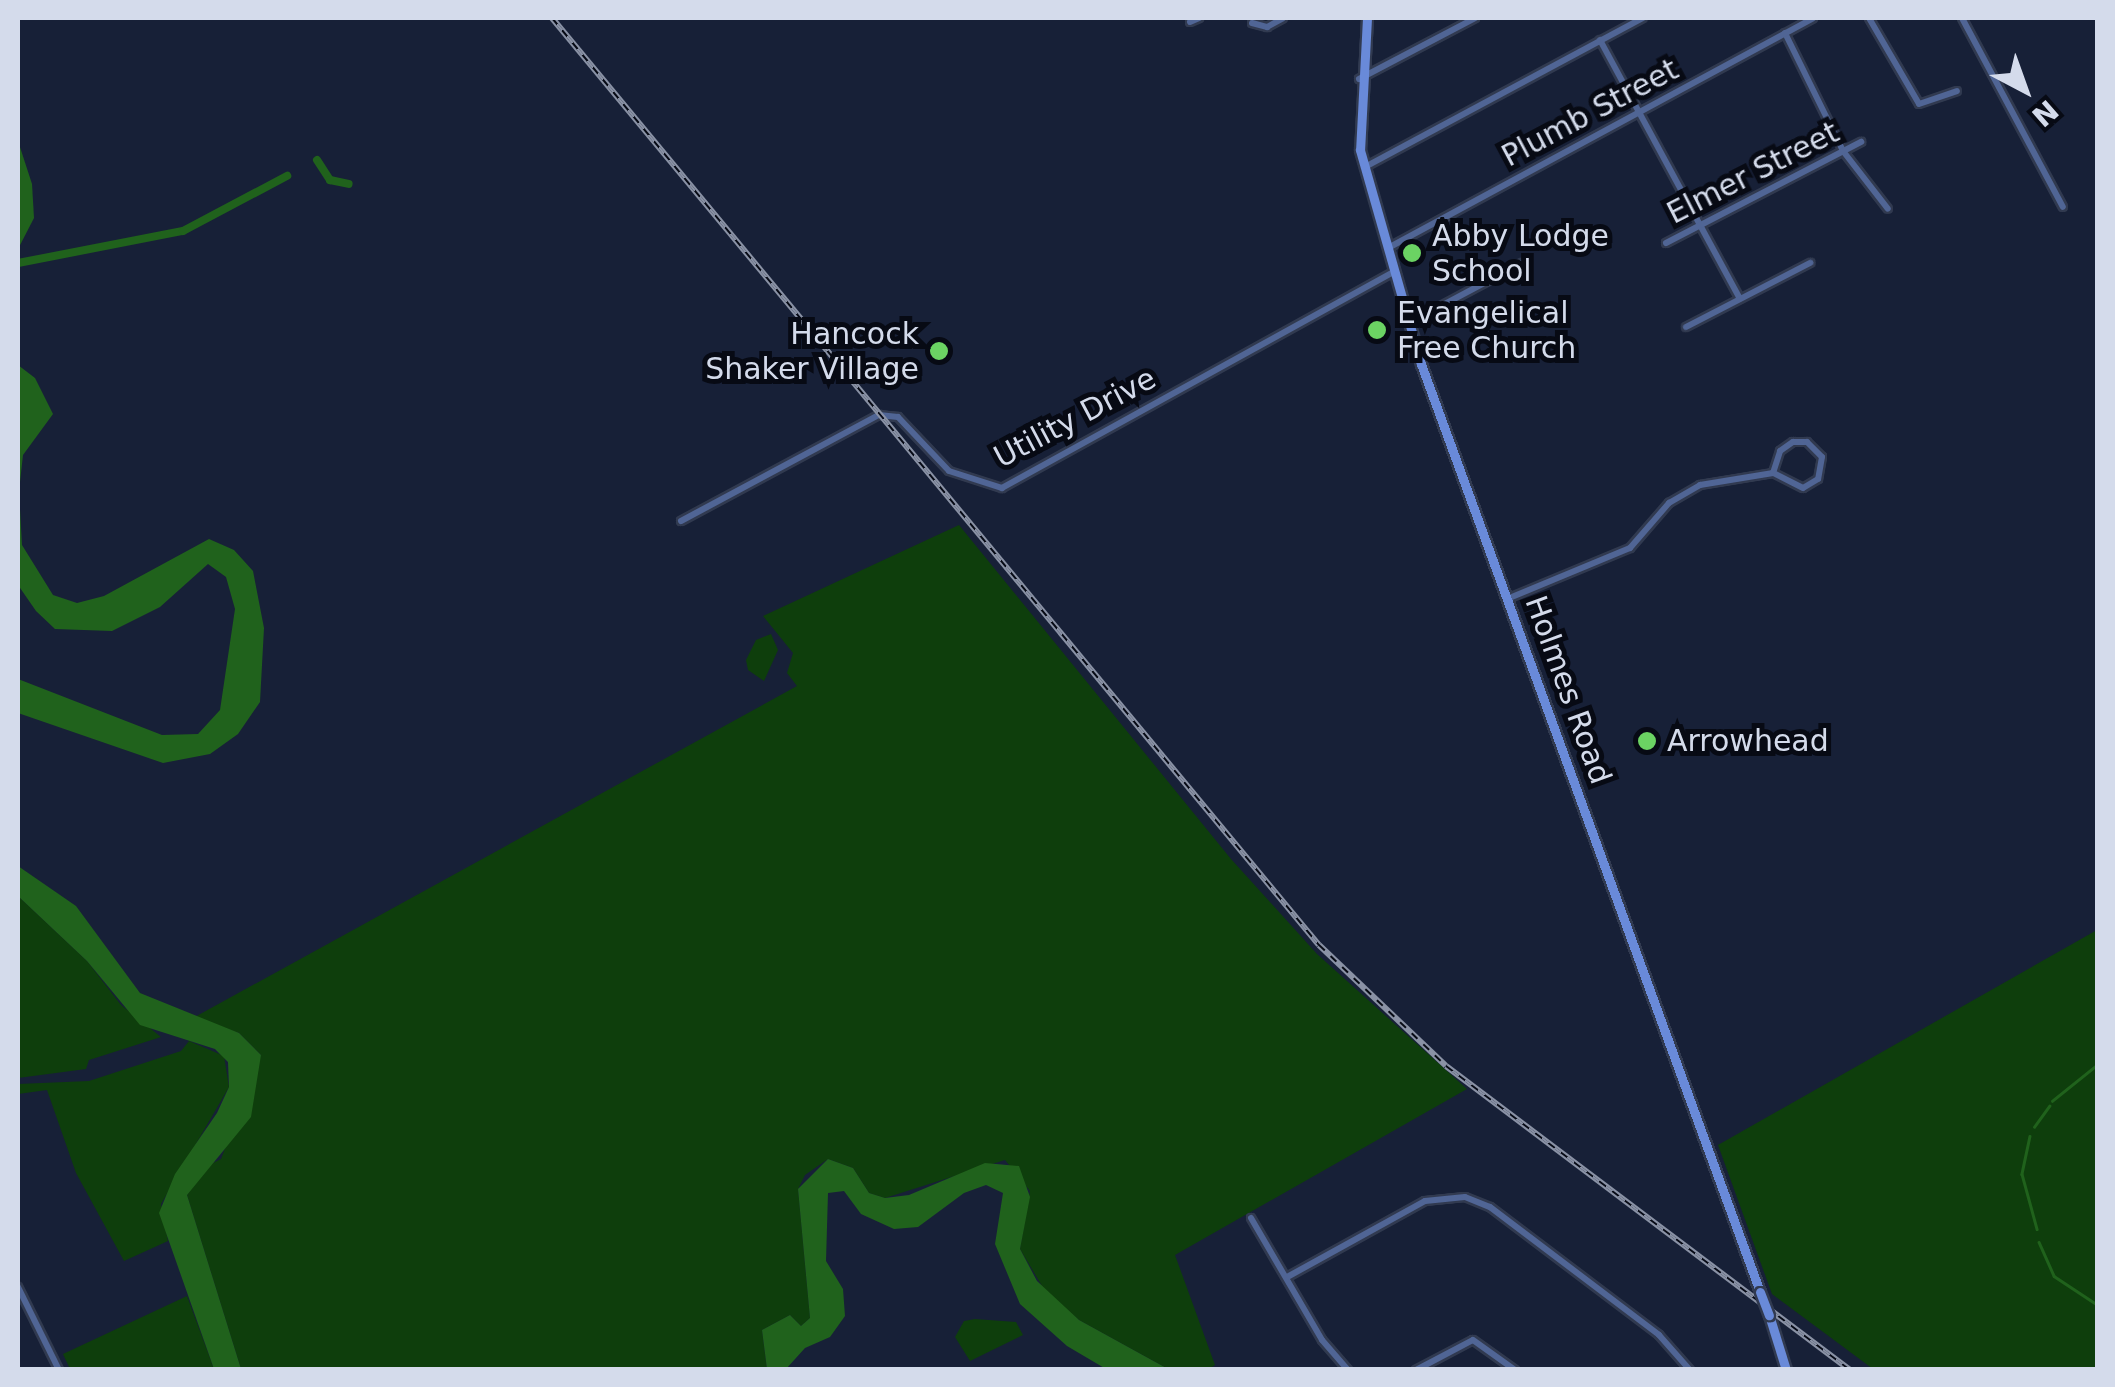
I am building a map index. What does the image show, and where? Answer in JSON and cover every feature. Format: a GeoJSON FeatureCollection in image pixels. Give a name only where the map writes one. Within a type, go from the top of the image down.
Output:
{"type":"FeatureCollection","features":[{"type":"Feature","properties":{"kind":"street"},"geometry":{"type":"LineString","coordinates":[[1190,22],[1199,18]]}},
{"type":"Feature","properties":{"kind":"street"},"geometry":{"type":"LineString","coordinates":[[1252,23],[1267,28],[1284,18]]}},
{"type":"Feature","properties":{"kind":"street","name":"Holmes Road"},"geometry":{"type":"LineString","coordinates":[[1367,18],[1359,79],[1364,167],[1409,323],[1449,450],[1507,599],[1786,1370]]}},
{"type":"Feature","properties":{"kind":"street"},"geometry":{"type":"LineString","coordinates":[[1359,79],[1475,18]]}},
{"type":"Feature","properties":{"kind":"street"},"geometry":{"type":"LineString","coordinates":[[1364,167],[1643,18]]}},
{"type":"Feature","properties":{"kind":"street","name":"Plumb Street"},"geometry":{"type":"LineString","coordinates":[[1387,248],[1813,18]]}},
{"type":"Feature","properties":{"kind":"street"},"geometry":{"type":"LineString","coordinates":[[1869,18],[1919,104],[1957,91]]}},
{"type":"Feature","properties":{"kind":"street"},"geometry":{"type":"LineString","coordinates":[[1962,18],[2063,207]]}},
{"type":"Feature","properties":{"kind":"street"},"geometry":{"type":"LineString","coordinates":[[1785,33],[1843,150],[1888,210]]}},
{"type":"Feature","properties":{"kind":"street"},"geometry":{"type":"LineString","coordinates":[[1600,40],[1740,298]]}},
{"type":"Feature","properties":{"kind":"street","name":"Elmer Street"},"geometry":{"type":"LineString","coordinates":[[1666,244],[1861,142]]}},
{"type":"Feature","properties":{"kind":"street"},"geometry":{"type":"LineString","coordinates":[[1409,323],[1522,263]]}},
{"type":"Feature","properties":{"kind":"street"},"geometry":{"type":"LineString","coordinates":[[1686,327],[1810,263]]}},
{"type":"Feature","properties":{"kind":"street","name":"Utility Drive"},"geometry":{"type":"LineString","coordinates":[[681,521],[879,415],[898,416],[949,471],[1002,488],[1394,272]]}},
{"type":"Feature","properties":{"kind":"street"},"geometry":{"type":"LineString","coordinates":[[1507,599],[1630,548],[1670,504],[1700,485],[1773,473],[1803,488],[1818,479],[1822,457],[1807,442],[1793,442],[1780,451],[1773,473]]}},
{"type":"Feature","properties":{"kind":"street"},"geometry":{"type":"LineString","coordinates":[[1289,1276],[1425,1202],[1465,1197],[1490,1208],[1659,1335],[1690,1370]]}},
{"type":"Feature","properties":{"kind":"street"},"geometry":{"type":"LineString","coordinates":[[1251,1218],[1289,1276],[1322,1340],[1348,1370]]}},
{"type":"Feature","properties":{"kind":"street"},"geometry":{"type":"LineString","coordinates":[[18,1287],[60,1370]]}},
{"type":"Feature","properties":{"kind":"street"},"geometry":{"type":"LineString","coordinates":[[1416,1370],[1473,1340],[1515,1370]]}},
{"type":"Feature","properties":{"kind":"shaded area"},"geometry":{"type":"Polygon","coordinates":[[[18,141],[32,184],[34,218],[18,249],[18,141]]]}},
{"type":"Feature","properties":{"kind":"shaded area"},"geometry":{"type":"Polygon","coordinates":[[[18,365],[35,378],[53,414],[23,455],[19,491],[22,545],[53,595],[77,603],[104,596],[209,539],[234,550],[253,571],[264,628],[260,702],[238,734],[210,754],[163,763],[18,713],[18,679],[162,735],[198,734],[220,710],[235,609],[226,577],[208,564],[160,607],[112,631],[55,629],[36,611],[18,585],[18,365]]]}},
{"type":"Feature","properties":{"kind":"shaded area"},"geometry":{"type":"Polygon","coordinates":[[[959,525],[1231,859],[1317,954],[1467,1089],[1175,1255],[1215,1365],[1209,1369],[1168,1369],[1079,1320],[1045,1291],[1020,1249],[1030,1191],[1005,1160],[885,1198],[869,1193],[853,1168],[828,1159],[805,1175],[798,1189],[810,1318],[801,1326],[790,1315],[762,1330],[767,1370],[241,1369],[187,1195],[205,1167],[221,1159],[261,1055],[239,1033],[193,1018],[797,686],[787,673],[793,653],[763,616],[959,525]]]}},
{"type":"Feature","properties":{"kind":"shaded area"},"geometry":{"type":"Polygon","coordinates":[[[771,634],[778,650],[764,681],[748,670],[746,660],[756,640],[771,634]]]}},
{"type":"Feature","properties":{"kind":"shaded area"},"geometry":{"type":"Polygon","coordinates":[[[18,866],[76,906],[140,993],[239,1033],[261,1055],[251,1117],[187,1195],[241,1369],[214,1369],[159,1213],[175,1174],[217,1113],[229,1087],[228,1062],[215,1049],[140,1025],[87,961],[18,896],[18,866]]]}},
{"type":"Feature","properties":{"kind":"shaded area"},"geometry":{"type":"Polygon","coordinates":[[[18,896],[87,961],[121,1005],[161,1037],[89,1060],[86,1069],[18,1078],[18,896]]]}},
{"type":"Feature","properties":{"kind":"shaded area"},"geometry":{"type":"Polygon","coordinates":[[[2097,930],[2097,1369],[1873,1369],[1772,1294],[1718,1145],[2097,930]]]}},
{"type":"Feature","properties":{"kind":"shaded area"},"geometry":{"type":"Polygon","coordinates":[[[189,1041],[224,1056],[229,1087],[161,1204],[168,1241],[124,1261],[76,1173],[47,1090],[18,1094],[18,1084],[89,1081],[181,1051],[189,1041]]]}},
{"type":"Feature","properties":{"kind":"shaded area"},"geometry":{"type":"Polygon","coordinates":[[[828,1159],[853,1168],[869,1193],[885,1198],[909,1195],[985,1163],[1019,1166],[1030,1197],[1020,1249],[1037,1281],[1079,1320],[1168,1369],[1106,1369],[1067,1346],[1020,1304],[995,1244],[1003,1193],[986,1185],[964,1193],[918,1227],[894,1229],[861,1214],[844,1191],[828,1193],[826,1261],[843,1289],[845,1316],[830,1337],[805,1348],[786,1369],[767,1369],[762,1330],[790,1315],[801,1326],[810,1318],[798,1189],[828,1159]]]}},
{"type":"Feature","properties":{"kind":"shaded area"},"geometry":{"type":"Polygon","coordinates":[[[187,1296],[214,1369],[70,1369],[63,1354],[187,1296]]]}},
{"type":"Feature","properties":{"kind":"shaded area"},"geometry":{"type":"Polygon","coordinates":[[[964,1321],[1016,1322],[1023,1335],[970,1361],[955,1337],[964,1321]]]}},
{"type":"Feature","properties":{"kind":"waterway"},"geometry":{"type":"LineString","coordinates":[[317,160],[330,180],[349,184]]}},
{"type":"Feature","properties":{"kind":"waterway"},"geometry":{"type":"LineString","coordinates":[[18,263],[183,231],[287,176]]}},
{"type":"Feature","properties":{"kind":"waterway"},"geometry":{"type":"LineString","coordinates":[[2052,1101],[2098,1064]]}},
{"type":"Feature","properties":{"kind":"waterway"},"geometry":{"type":"LineString","coordinates":[[2034,1127],[2049,1106]]}},
{"type":"Feature","properties":{"kind":"waterway"},"geometry":{"type":"LineString","coordinates":[[2030,1136],[2022,1174],[2037,1229]]}},
{"type":"Feature","properties":{"kind":"waterway"},"geometry":{"type":"LineString","coordinates":[[2039,1242],[2054,1276],[2098,1305]]}},
{"type":"Feature","properties":{"kind":"railway"},"geometry":{"type":"LineString","coordinates":[[552,18],[1319,945],[1446,1066],[1850,1370]]}},
{"type":"Feature","properties":{"kind":"place","name":"Abby Lodge School"},"geometry":{"type":"Point","coordinates":[1412,253]}},
{"type":"Feature","properties":{"kind":"place","name":"Evangelical Free Church"},"geometry":{"type":"Point","coordinates":[1377,330]}},
{"type":"Feature","properties":{"kind":"place","name":"Hancock Shaker Village"},"geometry":{"type":"Point","coordinates":[939,351]}},
{"type":"Feature","properties":{"kind":"place","name":"Arrowhead"},"geometry":{"type":"Point","coordinates":[1647,741]}}]}
